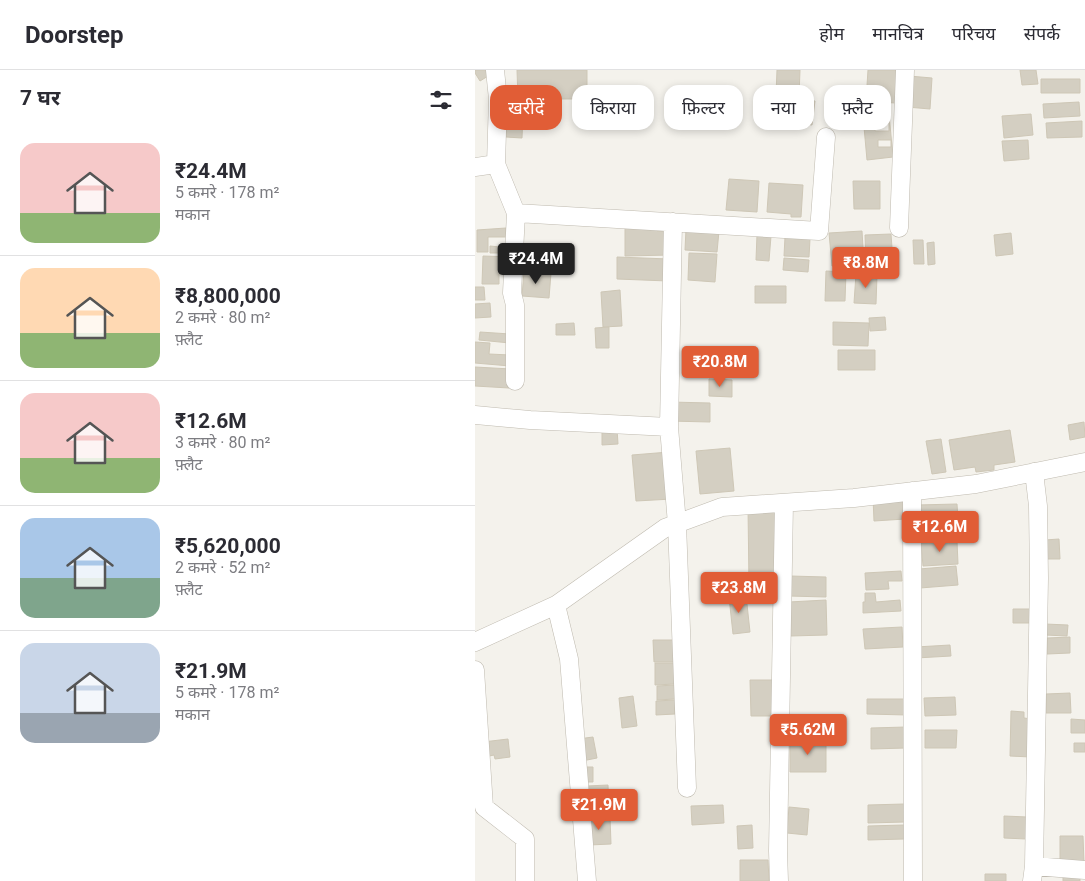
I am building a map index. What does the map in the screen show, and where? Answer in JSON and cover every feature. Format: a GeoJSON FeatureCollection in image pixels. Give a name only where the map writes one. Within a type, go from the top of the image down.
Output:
{"type":"FeatureCollection","features":[{"type":"Feature","properties":{"kind":"street"},"geometry":{"type":"LineString","coordinates":[[495,70],[498,99],[496,164],[516,213],[512,293],[515,305],[515,381]]}},
{"type":"Feature","properties":{"kind":"street"},"geometry":{"type":"LineString","coordinates":[[899,228],[905,70]]}},
{"type":"Feature","properties":{"kind":"street"},"geometry":{"type":"LineString","coordinates":[[516,213],[819,231],[826,137]]}},
{"type":"Feature","properties":{"kind":"street"},"geometry":{"type":"LineString","coordinates":[[475,167],[496,164]]}},
{"type":"Feature","properties":{"kind":"street"},"geometry":{"type":"LineString","coordinates":[[673,222],[669,427],[677,524],[687,788]]}},
{"type":"Feature","properties":{"kind":"street"},"geometry":{"type":"LineString","coordinates":[[475,415],[530,420],[669,427]]}},
{"type":"Feature","properties":{"kind":"street"},"geometry":{"type":"LineString","coordinates":[[475,642],[556,604],[665,528],[722,507],[854,498],[976,484],[1085,462]]}},
{"type":"Feature","properties":{"kind":"street"},"geometry":{"type":"LineString","coordinates":[[1034,472],[1038,506],[1039,578],[1033,874],[1085,870]]}},
{"type":"Feature","properties":{"kind":"street"},"geometry":{"type":"LineString","coordinates":[[912,491],[913,881]]}},
{"type":"Feature","properties":{"kind":"street"},"geometry":{"type":"LineString","coordinates":[[779,881],[778,841],[784,503]]}},
{"type":"Feature","properties":{"kind":"street"},"geometry":{"type":"LineString","coordinates":[[556,604],[569,659],[587,881]]}},
{"type":"Feature","properties":{"kind":"street"},"geometry":{"type":"LineString","coordinates":[[475,670],[484,807],[525,839],[525,881]]}},
{"type":"Feature","properties":{"kind":"building"},"geometry":{"type":"Polygon","coordinates":[[[475,70],[492,70],[493,73],[480,81],[475,70]]]}},
{"type":"Feature","properties":{"kind":"building"},"geometry":{"type":"Polygon","coordinates":[[[517,70],[587,70],[587,85],[572,85],[572,99],[562,99],[562,85],[518,85],[517,70]]]}},
{"type":"Feature","properties":{"kind":"building"},"geometry":{"type":"Polygon","coordinates":[[[777,70],[800,70],[799,85],[776,85],[777,70]]]}},
{"type":"Feature","properties":{"kind":"building"},"geometry":{"type":"Polygon","coordinates":[[[868,70],[897,70],[895,103],[891,103],[891,85],[867,85],[868,70]]]}},
{"type":"Feature","properties":{"kind":"building"},"geometry":{"type":"Polygon","coordinates":[[[1020,70],[1036,70],[1038,84],[1022,85],[1020,70]]]}},
{"type":"Feature","properties":{"kind":"building"},"geometry":{"type":"Polygon","coordinates":[[[909,76],[932,78],[930,109],[907,107],[909,76]]]}},
{"type":"Feature","properties":{"kind":"building"},"geometry":{"type":"Polygon","coordinates":[[[1041,79],[1080,79],[1080,93],[1041,93],[1041,79]]]}},
{"type":"Feature","properties":{"kind":"building"},"geometry":{"type":"Polygon","coordinates":[[[1079,102],[1080,116],[1044,118],[1043,104],[1079,102]]]}},
{"type":"Feature","properties":{"kind":"building"},"geometry":{"type":"Polygon","coordinates":[[[1031,114],[1033,135],[1004,138],[1002,116],[1031,114]]]}},
{"type":"Feature","properties":{"kind":"building"},"geometry":{"type":"Polygon","coordinates":[[[1082,121],[1082,137],[1047,138],[1046,123],[1082,121]]]}},
{"type":"Feature","properties":{"kind":"building"},"geometry":{"type":"Polygon","coordinates":[[[506,130],[522,130],[522,138],[506,137],[506,130]]]}},
{"type":"Feature","properties":{"kind":"building"},"geometry":{"type":"Polygon","coordinates":[[[864,130],[890,130],[893,157],[867,160],[864,130]],[[878,140],[878,147],[891,147],[891,140],[878,140]]]}},
{"type":"Feature","properties":{"kind":"building"},"geometry":{"type":"Polygon","coordinates":[[[1028,140],[1029,159],[1004,161],[1002,141],[1028,140]]]}},
{"type":"Feature","properties":{"kind":"building"},"geometry":{"type":"Polygon","coordinates":[[[729,179],[759,181],[757,212],[726,210],[729,179]]]}},
{"type":"Feature","properties":{"kind":"building"},"geometry":{"type":"Polygon","coordinates":[[[853,181],[880,181],[880,209],[854,209],[853,181]]]}},
{"type":"Feature","properties":{"kind":"building"},"geometry":{"type":"Polygon","coordinates":[[[769,183],[803,185],[801,217],[791,217],[791,214],[767,212],[769,183]]]}},
{"type":"Feature","properties":{"kind":"building"},"geometry":{"type":"Polygon","coordinates":[[[625,226],[657,226],[657,231],[670,231],[670,255],[625,256],[625,226]]]}},
{"type":"Feature","properties":{"kind":"building"},"geometry":{"type":"Polygon","coordinates":[[[506,228],[506,237],[488,237],[488,252],[477,252],[477,230],[506,228]]]}},
{"type":"Feature","properties":{"kind":"building"},"geometry":{"type":"Polygon","coordinates":[[[686,229],[719,231],[717,252],[685,250],[686,229]]]}},
{"type":"Feature","properties":{"kind":"building"},"geometry":{"type":"Polygon","coordinates":[[[862,231],[864,264],[832,266],[829,233],[862,231]]]}},
{"type":"Feature","properties":{"kind":"building"},"geometry":{"type":"Polygon","coordinates":[[[1011,233],[1013,254],[996,256],[994,235],[1011,233]]]}},
{"type":"Feature","properties":{"kind":"building"},"geometry":{"type":"Polygon","coordinates":[[[891,234],[893,262],[866,263],[865,235],[891,234]]]}},
{"type":"Feature","properties":{"kind":"building"},"geometry":{"type":"Polygon","coordinates":[[[757,235],[771,236],[769,261],[756,260],[757,235]]]}},
{"type":"Feature","properties":{"kind":"building"},"geometry":{"type":"Polygon","coordinates":[[[785,237],[810,239],[809,257],[784,256],[785,237]]]}},
{"type":"Feature","properties":{"kind":"building"},"geometry":{"type":"Polygon","coordinates":[[[913,240],[923,240],[924,264],[914,264],[913,240]]]}},
{"type":"Feature","properties":{"kind":"building"},"geometry":{"type":"Polygon","coordinates":[[[934,242],[935,264],[928,265],[927,243],[934,242]]]}},
{"type":"Feature","properties":{"kind":"building"},"geometry":{"type":"Polygon","coordinates":[[[528,245],[556,248],[555,267],[527,264],[528,245]]]}},
{"type":"Feature","properties":{"kind":"building"},"geometry":{"type":"Polygon","coordinates":[[[490,246],[500,247],[500,253],[490,253],[490,246]]]}},
{"type":"Feature","properties":{"kind":"building"},"geometry":{"type":"Polygon","coordinates":[[[689,253],[717,254],[715,282],[688,280],[689,253]]]}},
{"type":"Feature","properties":{"kind":"building"},"geometry":{"type":"Polygon","coordinates":[[[483,256],[512,257],[511,275],[499,274],[499,284],[482,284],[483,256]]]}},
{"type":"Feature","properties":{"kind":"building"},"geometry":{"type":"Polygon","coordinates":[[[617,257],[669,259],[668,281],[617,279],[617,257]]]}},
{"type":"Feature","properties":{"kind":"building"},"geometry":{"type":"Polygon","coordinates":[[[784,258],[809,260],[808,272],[783,270],[784,258]]]}},
{"type":"Feature","properties":{"kind":"building"},"geometry":{"type":"Polygon","coordinates":[[[524,271],[551,273],[549,298],[522,296],[524,271]]]}},
{"type":"Feature","properties":{"kind":"building"},"geometry":{"type":"Polygon","coordinates":[[[826,271],[846,272],[845,301],[825,301],[826,271]]]}},
{"type":"Feature","properties":{"kind":"building"},"geometry":{"type":"Polygon","coordinates":[[[856,274],[877,275],[876,304],[854,303],[856,274]]]}},
{"type":"Feature","properties":{"kind":"building"},"geometry":{"type":"Polygon","coordinates":[[[755,286],[786,286],[786,303],[755,303],[755,286]]]}},
{"type":"Feature","properties":{"kind":"building"},"geometry":{"type":"Polygon","coordinates":[[[475,287],[484,287],[485,300],[475,300],[475,287]]]}},
{"type":"Feature","properties":{"kind":"building"},"geometry":{"type":"Polygon","coordinates":[[[620,290],[622,326],[603,327],[601,292],[620,290]]]}},
{"type":"Feature","properties":{"kind":"building"},"geometry":{"type":"Polygon","coordinates":[[[490,303],[491,317],[475,318],[475,304],[490,303]]]}},
{"type":"Feature","properties":{"kind":"building"},"geometry":{"type":"Polygon","coordinates":[[[885,317],[886,330],[870,331],[869,318],[885,317]]]}},
{"type":"Feature","properties":{"kind":"building"},"geometry":{"type":"Polygon","coordinates":[[[833,322],[869,323],[868,346],[833,345],[833,322]]]}},
{"type":"Feature","properties":{"kind":"building"},"geometry":{"type":"Polygon","coordinates":[[[574,323],[575,335],[556,335],[556,324],[574,323]]]}},
{"type":"Feature","properties":{"kind":"building"},"geometry":{"type":"Polygon","coordinates":[[[609,327],[609,348],[596,348],[595,328],[609,327]]]}},
{"type":"Feature","properties":{"kind":"building"},"geometry":{"type":"Polygon","coordinates":[[[480,332],[510,334],[510,343],[479,340],[480,332]]]}},
{"type":"Feature","properties":{"kind":"building"},"geometry":{"type":"Polygon","coordinates":[[[475,342],[490,343],[489,354],[510,355],[510,366],[475,363],[475,342]]]}},
{"type":"Feature","properties":{"kind":"building"},"geometry":{"type":"Polygon","coordinates":[[[838,350],[875,350],[875,370],[838,370],[838,350]]]}},
{"type":"Feature","properties":{"kind":"building"},"geometry":{"type":"Polygon","coordinates":[[[475,367],[511,369],[509,388],[475,386],[475,367]]]}},
{"type":"Feature","properties":{"kind":"building"},"geometry":{"type":"Polygon","coordinates":[[[709,379],[732,380],[732,397],[709,396],[709,379]]]}},
{"type":"Feature","properties":{"kind":"building"},"geometry":{"type":"Polygon","coordinates":[[[670,402],[710,403],[710,422],[669,421],[670,402]]]}},
{"type":"Feature","properties":{"kind":"building"},"geometry":{"type":"Polygon","coordinates":[[[1084,422],[1085,437],[1070,440],[1068,425],[1084,422]]]}},
{"type":"Feature","properties":{"kind":"building"},"geometry":{"type":"Polygon","coordinates":[[[602,429],[617,429],[618,444],[602,445],[602,429]]]}},
{"type":"Feature","properties":{"kind":"building"},"geometry":{"type":"Polygon","coordinates":[[[1010,430],[1015,462],[994,465],[994,470],[976,472],[975,467],[954,470],[949,440],[1010,430]]]}},
{"type":"Feature","properties":{"kind":"building"},"geometry":{"type":"Polygon","coordinates":[[[941,439],[946,472],[932,474],[926,441],[941,439]]]}},
{"type":"Feature","properties":{"kind":"building"},"geometry":{"type":"Polygon","coordinates":[[[730,448],[734,491],[700,494],[696,451],[730,448]]]}},
{"type":"Feature","properties":{"kind":"building"},"geometry":{"type":"Polygon","coordinates":[[[669,452],[672,499],[636,501],[632,455],[669,452]]]}},
{"type":"Feature","properties":{"kind":"building"},"geometry":{"type":"Polygon","coordinates":[[[903,495],[905,519],[874,521],[873,497],[903,495]]]}},
{"type":"Feature","properties":{"kind":"building"},"geometry":{"type":"Polygon","coordinates":[[[957,504],[958,519],[918,520],[917,505],[957,504]]]}},
{"type":"Feature","properties":{"kind":"building"},"geometry":{"type":"Polygon","coordinates":[[[777,505],[778,585],[749,585],[748,506],[777,505]]]}},
{"type":"Feature","properties":{"kind":"building"},"geometry":{"type":"Polygon","coordinates":[[[956,522],[956,538],[919,539],[919,523],[956,522]]]}},
{"type":"Feature","properties":{"kind":"building"},"geometry":{"type":"Polygon","coordinates":[[[1059,539],[1060,559],[1046,559],[1045,540],[1059,539]]]}},
{"type":"Feature","properties":{"kind":"building"},"geometry":{"type":"Polygon","coordinates":[[[957,541],[958,564],[923,566],[921,543],[957,541]]]}},
{"type":"Feature","properties":{"kind":"building"},"geometry":{"type":"Polygon","coordinates":[[[956,566],[958,585],[920,588],[919,569],[956,566]]]}},
{"type":"Feature","properties":{"kind":"building"},"geometry":{"type":"Polygon","coordinates":[[[901,571],[902,581],[888,581],[889,589],[866,590],[865,573],[901,571]]]}},
{"type":"Feature","properties":{"kind":"building"},"geometry":{"type":"Polygon","coordinates":[[[790,576],[826,577],[826,597],[789,596],[790,576]]]}},
{"type":"Feature","properties":{"kind":"building"},"geometry":{"type":"Polygon","coordinates":[[[865,593],[875,593],[876,602],[900,600],[901,611],[863,613],[865,593]]]}},
{"type":"Feature","properties":{"kind":"building"},"geometry":{"type":"Polygon","coordinates":[[[746,595],[750,632],[733,634],[729,597],[746,595]]]}},
{"type":"Feature","properties":{"kind":"building"},"geometry":{"type":"Polygon","coordinates":[[[826,600],[827,635],[790,636],[789,602],[826,600]]]}},
{"type":"Feature","properties":{"kind":"building"},"geometry":{"type":"Polygon","coordinates":[[[1013,609],[1035,609],[1035,623],[1013,623],[1013,609]]]}},
{"type":"Feature","properties":{"kind":"building"},"geometry":{"type":"Polygon","coordinates":[[[1045,624],[1068,625],[1067,636],[1045,635],[1045,624]]]}},
{"type":"Feature","properties":{"kind":"building"},"geometry":{"type":"Polygon","coordinates":[[[902,627],[903,647],[865,649],[863,629],[902,627]]]}},
{"type":"Feature","properties":{"kind":"building"},"geometry":{"type":"Polygon","coordinates":[[[1070,637],[1070,653],[1047,654],[1047,638],[1070,637]]]}},
{"type":"Feature","properties":{"kind":"building"},"geometry":{"type":"Polygon","coordinates":[[[653,640],[674,640],[675,662],[654,662],[653,640]]]}},
{"type":"Feature","properties":{"kind":"building"},"geometry":{"type":"Polygon","coordinates":[[[950,645],[951,656],[916,658],[916,647],[950,645]]]}},
{"type":"Feature","properties":{"kind":"building"},"geometry":{"type":"Polygon","coordinates":[[[655,663],[675,663],[675,684],[655,685],[655,663]]]}},
{"type":"Feature","properties":{"kind":"building"},"geometry":{"type":"Polygon","coordinates":[[[750,680],[774,680],[776,716],[751,716],[750,680]]]}},
{"type":"Feature","properties":{"kind":"building"},"geometry":{"type":"Polygon","coordinates":[[[675,685],[675,699],[657,700],[657,686],[675,685]]]}},
{"type":"Feature","properties":{"kind":"building"},"geometry":{"type":"Polygon","coordinates":[[[1070,693],[1071,713],[1046,713],[1046,694],[1070,693]]]}},
{"type":"Feature","properties":{"kind":"building"},"geometry":{"type":"Polygon","coordinates":[[[633,696],[637,726],[622,728],[619,698],[633,696]]]}},
{"type":"Feature","properties":{"kind":"building"},"geometry":{"type":"Polygon","coordinates":[[[955,697],[956,715],[925,716],[924,698],[955,697]]]}},
{"type":"Feature","properties":{"kind":"building"},"geometry":{"type":"Polygon","coordinates":[[[867,699],[907,699],[907,715],[867,714],[867,699]]]}},
{"type":"Feature","properties":{"kind":"building"},"geometry":{"type":"Polygon","coordinates":[[[675,700],[675,714],[656,715],[656,701],[675,700]]]}},
{"type":"Feature","properties":{"kind":"building"},"geometry":{"type":"Polygon","coordinates":[[[1011,711],[1024,712],[1024,718],[1032,719],[1031,757],[1010,756],[1011,711]]]}},
{"type":"Feature","properties":{"kind":"building"},"geometry":{"type":"Polygon","coordinates":[[[796,717],[807,717],[807,739],[796,739],[796,717]]]}},
{"type":"Feature","properties":{"kind":"building"},"geometry":{"type":"Polygon","coordinates":[[[814,718],[825,718],[825,739],[815,739],[814,718]]]}},
{"type":"Feature","properties":{"kind":"building"},"geometry":{"type":"Polygon","coordinates":[[[1071,719],[1085,720],[1085,733],[1071,733],[1071,719]]]}},
{"type":"Feature","properties":{"kind":"building"},"geometry":{"type":"Polygon","coordinates":[[[906,727],[906,748],[871,749],[871,728],[906,727]]]}},
{"type":"Feature","properties":{"kind":"building"},"geometry":{"type":"Polygon","coordinates":[[[925,730],[957,730],[956,748],[925,748],[925,730]]]}},
{"type":"Feature","properties":{"kind":"building"},"geometry":{"type":"Polygon","coordinates":[[[593,737],[597,758],[582,761],[578,739],[593,737]]]}},
{"type":"Feature","properties":{"kind":"building"},"geometry":{"type":"Polygon","coordinates":[[[508,739],[510,757],[495,759],[494,755],[485,757],[483,742],[508,739]]]}},
{"type":"Feature","properties":{"kind":"building"},"geometry":{"type":"Polygon","coordinates":[[[790,741],[826,741],[826,772],[790,772],[790,741]]]}},
{"type":"Feature","properties":{"kind":"building"},"geometry":{"type":"Polygon","coordinates":[[[1074,743],[1085,743],[1085,752],[1074,752],[1074,743]]]}},
{"type":"Feature","properties":{"kind":"building"},"geometry":{"type":"Polygon","coordinates":[[[579,767],[593,767],[593,782],[579,782],[579,767]]]}},
{"type":"Feature","properties":{"kind":"building"},"geometry":{"type":"Polygon","coordinates":[[[608,785],[609,811],[588,811],[587,786],[608,785]]]}},
{"type":"Feature","properties":{"kind":"building"},"geometry":{"type":"Polygon","coordinates":[[[904,804],[905,822],[868,823],[868,805],[904,804]]]}},
{"type":"Feature","properties":{"kind":"building"},"geometry":{"type":"Polygon","coordinates":[[[723,805],[724,823],[692,825],[691,806],[723,805]]]}},
{"type":"Feature","properties":{"kind":"building"},"geometry":{"type":"Polygon","coordinates":[[[789,807],[809,809],[807,835],[787,833],[789,807]]]}},
{"type":"Feature","properties":{"kind":"building"},"geometry":{"type":"Polygon","coordinates":[[[1004,816],[1027,817],[1026,839],[1004,838],[1004,816]]]}},
{"type":"Feature","properties":{"kind":"building"},"geometry":{"type":"Polygon","coordinates":[[[610,817],[611,844],[589,845],[587,819],[610,817]]]}},
{"type":"Feature","properties":{"kind":"building"},"geometry":{"type":"Polygon","coordinates":[[[752,825],[753,848],[738,849],[737,826],[752,825]]]}},
{"type":"Feature","properties":{"kind":"building"},"geometry":{"type":"Polygon","coordinates":[[[904,825],[904,839],[868,840],[868,826],[904,825]]]}},
{"type":"Feature","properties":{"kind":"building"},"geometry":{"type":"Polygon","coordinates":[[[1060,836],[1083,836],[1084,863],[1060,863],[1060,836]]]}},
{"type":"Feature","properties":{"kind":"building"},"geometry":{"type":"Polygon","coordinates":[[[740,860],[768,860],[769,881],[740,881],[740,860]]]}},
{"type":"Feature","properties":{"kind":"building"},"geometry":{"type":"Polygon","coordinates":[[[1063,873],[1080,873],[1080,881],[1063,881],[1063,873]]]}},
{"type":"Feature","properties":{"kind":"building"},"geometry":{"type":"Polygon","coordinates":[[[985,874],[1006,874],[1006,881],[985,881],[985,874]]]}}]}
